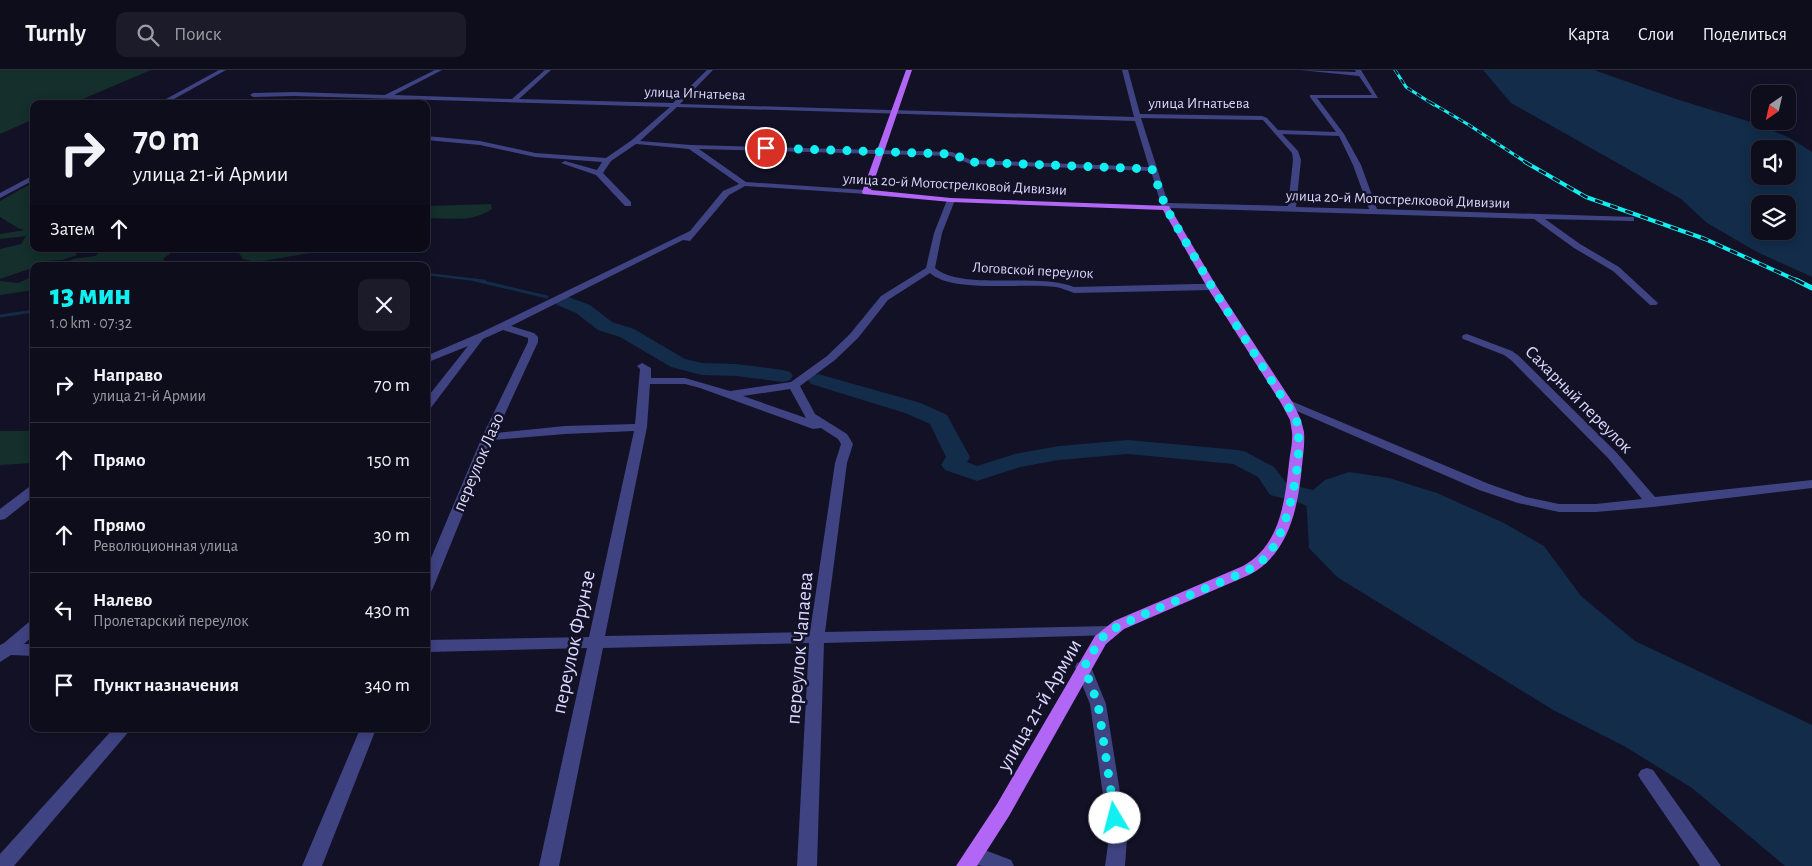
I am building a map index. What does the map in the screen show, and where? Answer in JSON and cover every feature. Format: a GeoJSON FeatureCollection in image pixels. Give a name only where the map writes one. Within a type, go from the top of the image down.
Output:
{"type":"FeatureCollection","features":[{"type":"Feature","properties":{"kind":"main road"},"geometry":{"type":"LineString","coordinates":[[866,192],[908,70]]}},
{"type":"Feature","properties":{"kind":"main road","name":"улица 20-й Мотострелковой Дивизии"},"geometry":{"type":"LineString","coordinates":[[866,192],[951,200],[1165,207]]}},
{"type":"Feature","properties":{"kind":"main road","name":"улица 21-й Армии"},"geometry":{"type":"LineString","coordinates":[[970,861],[1004,810],[1100,640],[1109,631],[1251,568],[1269,553],[1283,529],[1289,510],[1295,473],[1298,431],[1296,419],[1212,287],[1165,207]]}},
{"type":"Feature","properties":{"kind":"street"},"geometry":{"type":"LineString","coordinates":[[167,100],[223,70]]}},
{"type":"Feature","properties":{"kind":"street"},"geometry":{"type":"LineString","coordinates":[[385,97],[440,70]]}},
{"type":"Feature","properties":{"kind":"street"},"geometry":{"type":"LineString","coordinates":[[513,101],[548,70]]}},
{"type":"Feature","properties":{"kind":"street"},"geometry":{"type":"LineString","coordinates":[[599,173],[600,167],[607,160],[633,142],[674,106],[710,70]]}},
{"type":"Feature","properties":{"kind":"street"},"geometry":{"type":"LineString","coordinates":[[1125,70],[1137,118],[1165,207]]}},
{"type":"Feature","properties":{"kind":"street"},"geometry":{"type":"LineString","coordinates":[[1303,70],[1359,72],[1376,98],[1312,95],[1341,134],[1357,165],[1374,211]]}},
{"type":"Feature","properties":{"kind":"street","name":"улица Игнатьева"},"geometry":{"type":"LineString","coordinates":[[252,95],[385,97],[893,113],[1137,118],[1262,118],[1278,132]]}},
{"type":"Feature","properties":{"kind":"street"},"geometry":{"type":"LineString","coordinates":[[364,100],[375,97]]}},
{"type":"Feature","properties":{"kind":"street"},"geometry":{"type":"LineString","coordinates":[[1278,132],[1341,134]]}},
{"type":"Feature","properties":{"kind":"street"},"geometry":{"type":"LineString","coordinates":[[1278,132],[1295,152],[1297,160],[1292,209]]}},
{"type":"Feature","properties":{"kind":"street"},"geometry":{"type":"LineString","coordinates":[[430,138],[480,143],[599,173],[628,204]]}},
{"type":"Feature","properties":{"kind":"street"},"geometry":{"type":"LineString","coordinates":[[633,142],[691,147],[952,154],[958,155],[965,161],[970,162],[1152,169]]}},
{"type":"Feature","properties":{"kind":"street"},"geometry":{"type":"LineString","coordinates":[[430,358],[484,335],[688,237],[726,193],[744,184],[691,147]]}},
{"type":"Feature","properties":{"kind":"street"},"geometry":{"type":"LineString","coordinates":[[529,154],[607,160]]}},
{"type":"Feature","properties":{"kind":"street"},"geometry":{"type":"LineString","coordinates":[[0,196],[30,179]]}},
{"type":"Feature","properties":{"kind":"street","name":"улица 20-й Мотострелковой Дивизии"},"geometry":{"type":"LineString","coordinates":[[744,184],[866,192]]}},
{"type":"Feature","properties":{"kind":"street"},"geometry":{"type":"LineString","coordinates":[[732,394],[794,385],[831,358],[854,336],[884,298],[930,269],[938,232],[951,200]]}},
{"type":"Feature","properties":{"kind":"street","name":"улица 20-й Мотострелковой Дивизии"},"geometry":{"type":"LineString","coordinates":[[1165,207],[1631,219]]}},
{"type":"Feature","properties":{"kind":"street"},"geometry":{"type":"LineString","coordinates":[[1536,216],[1577,246],[1616,268],[1653,303]]}},
{"type":"Feature","properties":{"kind":"street","name":"Логовской переулок"},"geometry":{"type":"LineString","coordinates":[[930,269],[932,273],[945,279],[1055,283],[1072,290],[1174,286],[1212,287]]}},
{"type":"Feature","properties":{"kind":"street","name":"переулок Лазо"},"geometry":{"type":"LineString","coordinates":[[430,578],[488,436],[533,342],[533,337],[502,326]]}},
{"type":"Feature","properties":{"kind":"street"},"geometry":{"type":"LineString","coordinates":[[430,402],[462,358],[484,335]]}},
{"type":"Feature","properties":{"kind":"street","name":"Сахарный переулок"},"geometry":{"type":"LineString","coordinates":[[1467,337],[1515,358],[1612,455],[1652,503]]}},
{"type":"Feature","properties":{"kind":"street","name":"переулок Фрунзе"},"geometry":{"type":"LineString","coordinates":[[549,866],[641,427],[646,381],[646,368],[642,366]]}},
{"type":"Feature","properties":{"kind":"street"},"geometry":{"type":"LineString","coordinates":[[646,381],[695,382],[837,434]]}},
{"type":"Feature","properties":{"kind":"street"},"geometry":{"type":"LineString","coordinates":[[794,385],[810,416],[837,434]]}},
{"type":"Feature","properties":{"kind":"street"},"geometry":{"type":"LineString","coordinates":[[1287,403],[1484,487],[1523,500],[1559,508],[1577,509],[1652,503],[1812,484]]}},
{"type":"Feature","properties":{"kind":"street"},"geometry":{"type":"LineString","coordinates":[[488,436],[641,427]]}},
{"type":"Feature","properties":{"kind":"street","name":"переулок Чапаева"},"geometry":{"type":"LineString","coordinates":[[807,866],[817,637],[841,463],[847,444],[837,434]]}},
{"type":"Feature","properties":{"kind":"street"},"geometry":{"type":"LineString","coordinates":[[0,516],[30,493]]}},
{"type":"Feature","properties":{"kind":"street"},"geometry":{"type":"LineString","coordinates":[[2,651],[30,629]]}},
{"type":"Feature","properties":{"kind":"street"},"geometry":{"type":"LineString","coordinates":[[430,646],[1109,631]]}},
{"type":"Feature","properties":{"kind":"street"},"geometry":{"type":"LineString","coordinates":[[2,651],[30,650]]}},
{"type":"Feature","properties":{"kind":"street"},"geometry":{"type":"LineString","coordinates":[[1084,667],[1098,704],[1118,837],[1115,866]]}},
{"type":"Feature","properties":{"kind":"street"},"geometry":{"type":"LineString","coordinates":[[2,866],[120,732]]}},
{"type":"Feature","properties":{"kind":"street"},"geometry":{"type":"LineString","coordinates":[[312,866],[367,732]]}},
{"type":"Feature","properties":{"kind":"street"},"geometry":{"type":"LineString","coordinates":[[1647,775],[1711,866]]}},
{"type":"Feature","properties":{"kind":"street"},"geometry":{"type":"LineString","coordinates":[[970,861],[1004,866]]}},
{"type":"Feature","properties":{"kind":"green space"},"geometry":{"type":"Polygon","coordinates":[[[0,70],[151,70],[80,100],[30,100],[30,121],[0,134],[0,70]]]}},
{"type":"Feature","properties":{"kind":"green space"},"geometry":{"type":"Polygon","coordinates":[[[30,184],[30,252],[74,252],[77,255],[62,260],[30,262],[30,269],[0,279],[0,249],[21,244],[26,236],[0,239],[0,234],[24,230],[0,217],[0,201],[30,184]]]}},
{"type":"Feature","properties":{"kind":"green space"},"geometry":{"type":"Polygon","coordinates":[[[491,204],[492,209],[468,218],[430,218],[430,206],[491,204]]]}},
{"type":"Feature","properties":{"kind":"green space"},"geometry":{"type":"Polygon","coordinates":[[[100,252],[172,252],[164,258],[163,262],[66,262],[95,256],[100,252]]]}},
{"type":"Feature","properties":{"kind":"green space"},"geometry":{"type":"Polygon","coordinates":[[[238,252],[317,252],[256,262],[243,259],[238,252]]]}},
{"type":"Feature","properties":{"kind":"green space"},"geometry":{"type":"Polygon","coordinates":[[[30,278],[30,291],[0,295],[0,281],[18,283],[30,278]]]}},
{"type":"Feature","properties":{"kind":"green space"},"geometry":{"type":"Polygon","coordinates":[[[0,431],[30,431],[30,463],[0,465],[0,431]]]}},
{"type":"Feature","properties":{"kind":"water"},"geometry":{"type":"Polygon","coordinates":[[[1483,70],[1594,70],[1676,99],[1751,122],[1751,130],[1771,130],[1790,138],[1793,140],[1751,140],[1751,185],[1796,185],[1796,142],[1812,152],[1812,277],[1757,252],[1707,223],[1681,199],[1511,103],[1483,70]]]}},
{"type":"Feature","properties":{"kind":"water"},"geometry":{"type":"Polygon","coordinates":[[[1349,472],[1389,478],[1437,493],[1504,523],[1544,546],[1581,596],[1635,641],[1812,725],[1812,866],[1785,866],[1692,788],[1624,746],[1555,711],[1337,577],[1309,548],[1306,496],[1325,480],[1349,472]]]}},
{"type":"Feature","properties":{"kind":"waterway"},"geometry":{"type":"LineString","coordinates":[[430,274],[485,281]]}},
{"type":"Feature","properties":{"kind":"waterway"},"geometry":{"type":"LineString","coordinates":[[475,280],[547,297]]}},
{"type":"Feature","properties":{"kind":"waterway"},"geometry":{"type":"LineString","coordinates":[[563,301],[583,309],[605,326],[627,333],[678,363],[702,369],[736,370],[783,376]]}},
{"type":"Feature","properties":{"kind":"waterway"},"geometry":{"type":"LineString","coordinates":[[0,316],[30,312]]}},
{"type":"Feature","properties":{"kind":"waterway"},"geometry":{"type":"LineString","coordinates":[[818,380],[913,408],[939,420],[958,457],[953,465],[977,474],[1015,461],[1059,453],[1128,447],[1238,457],[1266,472],[1279,490],[1306,496],[1335,509]]}},
{"type":"Feature","properties":{"kind":"railway"},"geometry":{"type":"LineString","coordinates":[[1395,70],[1406,87],[1434,105]]}},
{"type":"Feature","properties":{"kind":"railway"},"geometry":{"type":"LineString","coordinates":[[1430,102],[1527,163]]}},
{"type":"Feature","properties":{"kind":"railway"},"geometry":{"type":"LineString","coordinates":[[1525,162],[1586,197],[1705,239],[1798,281]]}},
{"type":"Feature","properties":{"kind":"railway"},"geometry":{"type":"LineString","coordinates":[[1798,281],[1812,288]]}},
{"type":"Feature","properties":{"kind":"route"},"geometry":{"type":"LineString","coordinates":[[766,148],[952,154],[958,155],[962,160],[970,162],[1033,166],[1152,169],[1166,208],[1212,287],[1296,419],[1298,438],[1289,510],[1283,529],[1269,553],[1251,568],[1240,574],[1119,625],[1109,631],[1100,640],[1084,667],[1098,704],[1115,818]]}}]}
